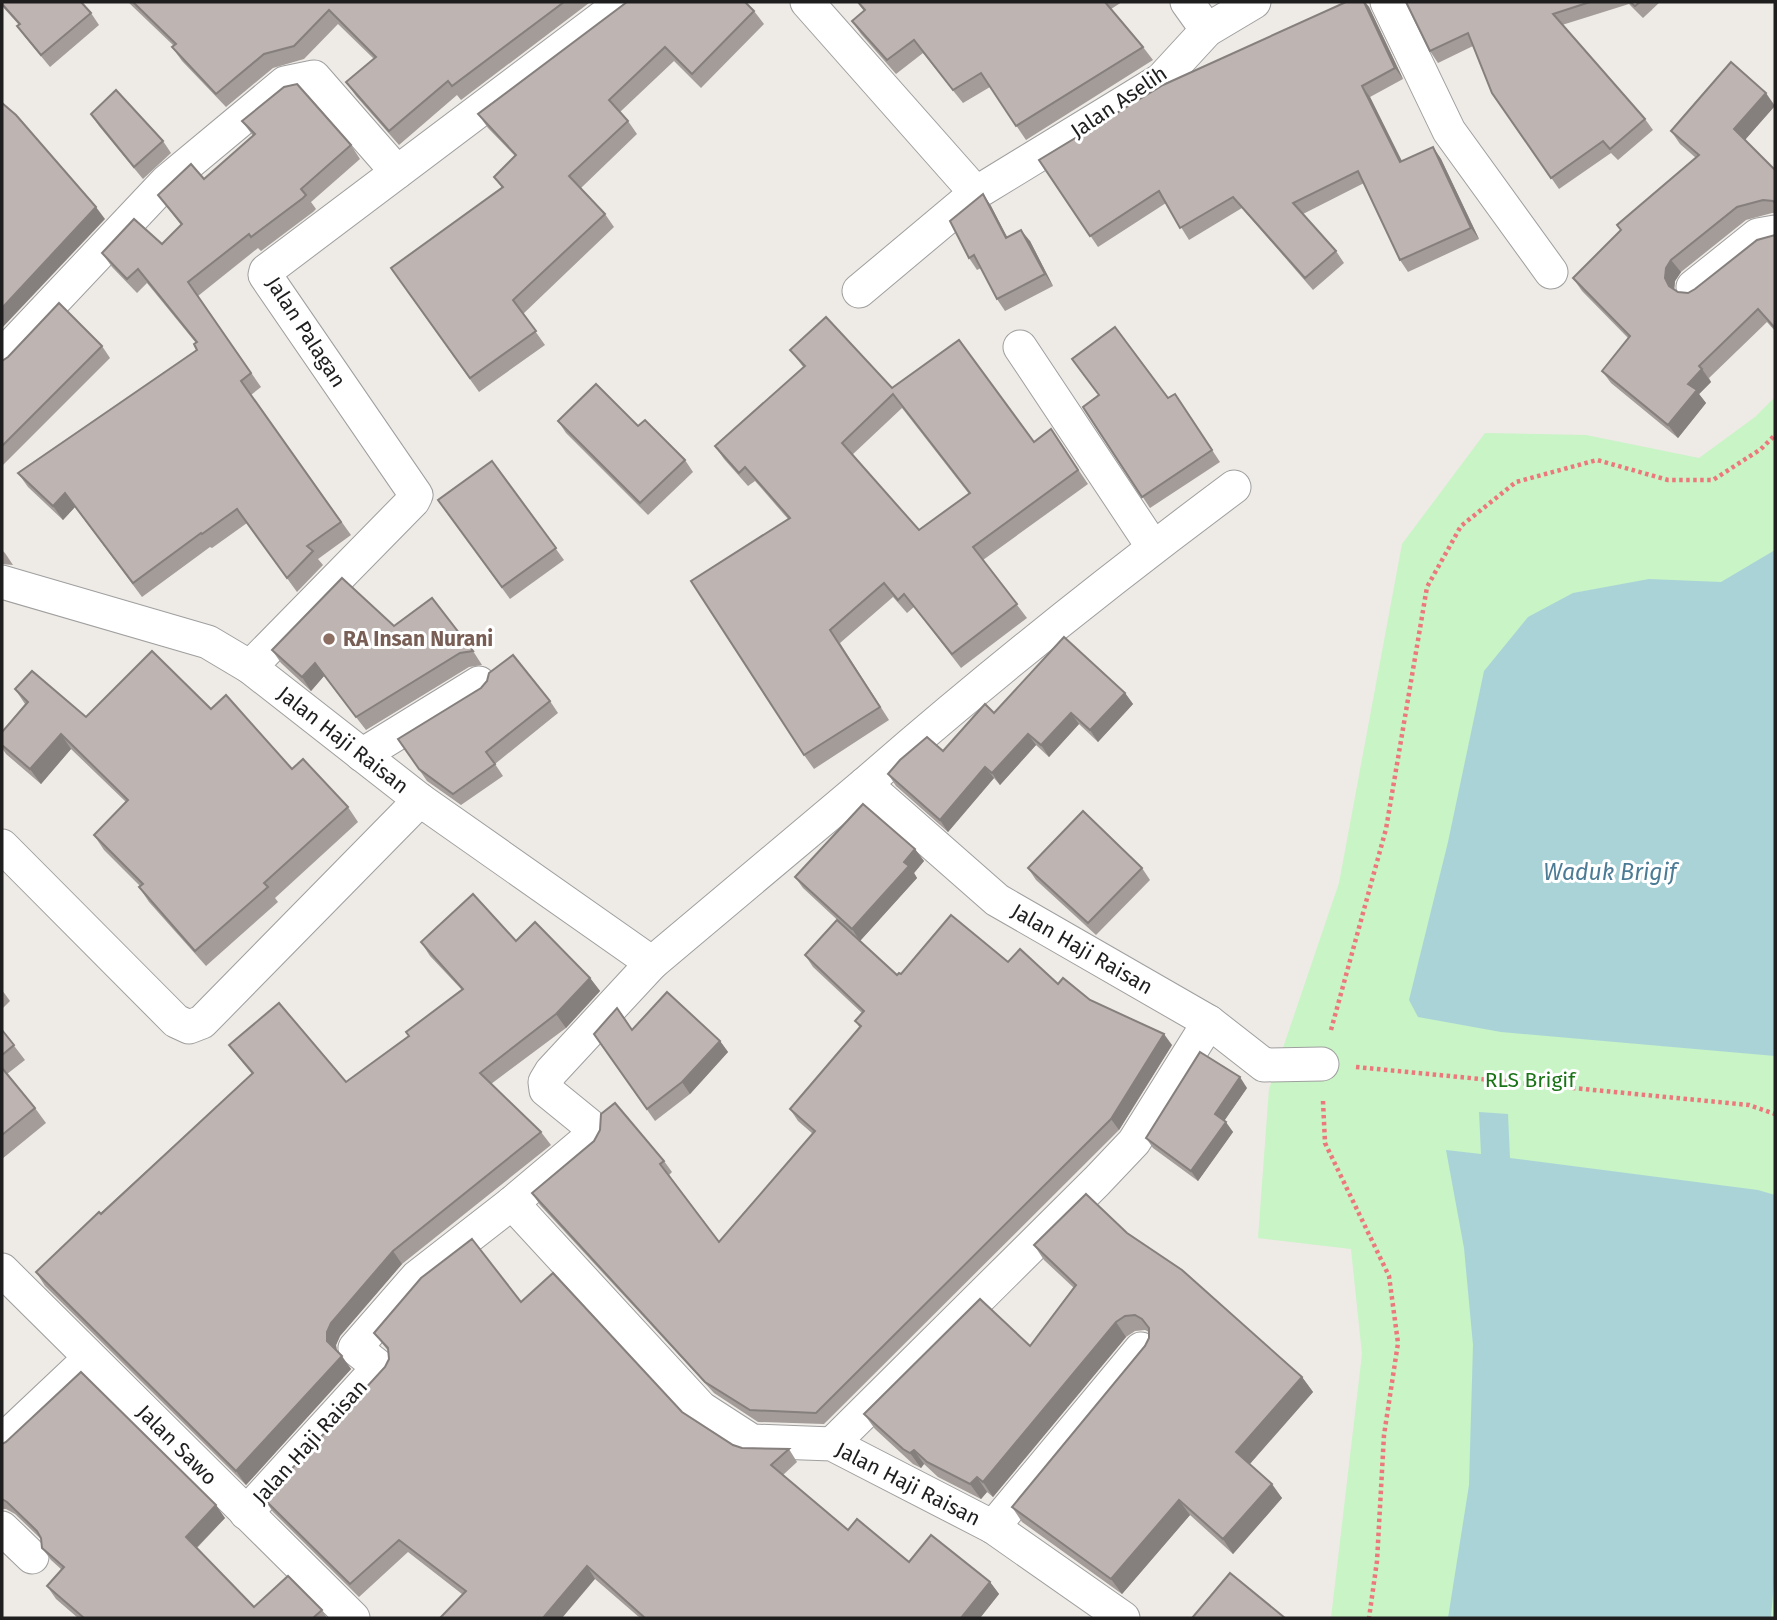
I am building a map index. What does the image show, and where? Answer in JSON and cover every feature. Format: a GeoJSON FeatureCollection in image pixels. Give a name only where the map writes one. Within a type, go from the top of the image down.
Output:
{"type":"FeatureCollection","features":[{"type":"Feature","properties":{"kind":"street","name":"Jalan Palagan"},"geometry":{"type":"LineString","coordinates":[[250,667],[416,495],[265,273],[623,2]]}},
{"type":"Feature","properties":{"kind":"street"},"geometry":{"type":"LineString","coordinates":[[807,2],[976,193]]}},
{"type":"Feature","properties":{"kind":"street"},"geometry":{"type":"LineString","coordinates":[[1187,2],[1207,30]]}},
{"type":"Feature","properties":{"kind":"street","name":"Jalan Aselih"},"geometry":{"type":"LineString","coordinates":[[859,290],[976,193],[1161,80],[1207,30],[1254,2]]}},
{"type":"Feature","properties":{"kind":"street"},"geometry":{"type":"LineString","coordinates":[[1387,2],[1449,131],[1551,272]]}},
{"type":"Feature","properties":{"kind":"street"},"geometry":{"type":"LineString","coordinates":[[2,356],[166,182],[285,83],[314,76],[397,172]]}},
{"type":"Feature","properties":{"kind":"street"},"geometry":{"type":"LineString","coordinates":[[1693,287],[1758,235],[1775,232]]}},
{"type":"Feature","properties":{"kind":"street"},"geometry":{"type":"LineString","coordinates":[[1020,346],[1153,547]]}},
{"type":"Feature","properties":{"kind":"street","name":"Jalan Haji Raisan"},"geometry":{"type":"LineString","coordinates":[[246,1513],[379,1367],[355,1348],[416,1277],[512,1203],[589,1138],[589,1125],[546,1090],[545,1082],[551,1072],[652,963],[919,736],[1153,547],[1234,487]]}},
{"type":"Feature","properties":{"kind":"street","name":"Jalan Haji Raisan"},"geometry":{"type":"LineString","coordinates":[[2,582],[208,642],[250,667],[420,800],[652,963]]}},
{"type":"Feature","properties":{"kind":"street"},"geometry":{"type":"LineString","coordinates":[[362,755],[479,684]]}},
{"type":"Feature","properties":{"kind":"street","name":"Jalan Haji Raisan"},"geometry":{"type":"LineString","coordinates":[[865,784],[997,900],[1209,1022],[1264,1065],[1322,1064]]}},
{"type":"Feature","properties":{"kind":"street"},"geometry":{"type":"LineString","coordinates":[[2,846],[176,1021],[189,1027],[202,1022],[420,800]]}},
{"type":"Feature","properties":{"kind":"street"},"geometry":{"type":"LineString","coordinates":[[832,1444],[1133,1142],[1209,1022]]}},
{"type":"Feature","properties":{"kind":"street","name":"Jalan Haji Raisan"},"geometry":{"type":"LineString","coordinates":[[512,1203],[701,1408],[752,1441],[832,1444],[993,1527],[1123,1618]]}},
{"type":"Feature","properties":{"kind":"street","name":"Jalan Sawo"},"geometry":{"type":"LineString","coordinates":[[2,1270],[353,1618]]}},
{"type":"Feature","properties":{"kind":"street"},"geometry":{"type":"LineString","coordinates":[[993,1527],[1141,1349]]}},
{"type":"Feature","properties":{"kind":"street"},"geometry":{"type":"LineString","coordinates":[[2,1441],[89,1358]]}},
{"type":"Feature","properties":{"kind":"street"},"geometry":{"type":"LineString","coordinates":[[2,1528],[32,1557]]}},
{"type":"Feature","properties":{"kind":"path"},"geometry":{"type":"LineString","coordinates":[[1368,1618],[1377,1561],[1384,1435],[1398,1343],[1389,1276],[1325,1143],[1322,1064],[1386,829],[1427,587],[1461,526],[1516,482],[1597,460],[1668,480],[1713,480],[1761,449],[1775,435]]}},
{"type":"Feature","properties":{"kind":"path"},"geometry":{"type":"LineString","coordinates":[[1322,1064],[1749,1105],[1775,1114]]}},
{"type":"Feature","properties":{"kind":"green space","name":"RLS Brigif"},"geometry":{"type":"Polygon","coordinates":[[[1775,397],[1775,1618],[1331,1618],[1362,1354],[1351,1249],[1258,1238],[1269,1089],[1339,883],[1402,544],[1485,433],[1586,435],[1699,458],[1755,417],[1775,397]]]}},
{"type":"Feature","properties":{"kind":"water","name":"Waduk Brigif"},"geometry":{"type":"Polygon","coordinates":[[[1775,550],[1775,1056],[1501,1032],[1418,1017],[1409,1000],[1448,842],[1484,671],[1528,617],[1573,593],[1649,579],[1721,582],[1775,550]]]}},
{"type":"Feature","properties":{"kind":"water"},"geometry":{"type":"Polygon","coordinates":[[[1479,1112],[1508,1114],[1510,1158],[1758,1190],[1775,1195],[1775,1569],[1771,1618],[1448,1618],[1469,1485],[1473,1345],[1464,1248],[1446,1150],[1481,1154],[1479,1112]]]}},
{"type":"Feature","properties":{"kind":"building"},"geometry":{"type":"Polygon","coordinates":[[[2,2],[81,2],[91,13],[41,55],[17,26],[20,24],[2,2]]]}},
{"type":"Feature","properties":{"kind":"building"},"geometry":{"type":"Polygon","coordinates":[[[133,2],[564,2],[452,86],[448,81],[389,131],[346,82],[376,57],[329,10],[294,46],[264,54],[216,94],[172,47],[176,44],[133,2]]]}},
{"type":"Feature","properties":{"kind":"building"},"geometry":{"type":"Polygon","coordinates":[[[627,2],[745,2],[754,11],[692,74],[665,47],[609,100],[628,121],[569,176],[605,214],[513,300],[536,331],[470,378],[391,268],[503,187],[494,177],[516,155],[478,114],[627,2]]]}},
{"type":"Feature","properties":{"kind":"building"},"geometry":{"type":"Polygon","coordinates":[[[858,2],[1105,2],[1143,47],[1016,126],[981,73],[953,90],[914,40],[887,60],[852,21],[865,10],[858,2]]]}},
{"type":"Feature","properties":{"kind":"building"},"geometry":{"type":"Polygon","coordinates":[[[1346,2],[1364,2],[1395,68],[1362,86],[1400,162],[1433,147],[1471,228],[1400,260],[1358,171],[1293,203],[1336,251],[1305,278],[1233,197],[1180,228],[1159,191],[1090,236],[1039,160],[1163,85],[1346,2]]]}},
{"type":"Feature","properties":{"kind":"building"},"geometry":{"type":"Polygon","coordinates":[[[1406,2],[1590,2],[1553,14],[1645,119],[1610,149],[1603,141],[1551,178],[1492,93],[1468,33],[1430,51],[1406,2]]]}},
{"type":"Feature","properties":{"kind":"building"},"geometry":{"type":"Polygon","coordinates":[[[1731,62],[1766,93],[1734,129],[1775,170],[1775,203],[1763,200],[1737,207],[1671,260],[1666,268],[1665,278],[1669,286],[1678,292],[1688,293],[1757,240],[1775,235],[1775,328],[1758,309],[1699,366],[1702,369],[1688,384],[1697,390],[1668,425],[1602,371],[1630,336],[1573,278],[1621,230],[1617,225],[1699,155],[1671,131],[1731,62]]]}},
{"type":"Feature","properties":{"kind":"building"},"geometry":{"type":"Polygon","coordinates":[[[297,84],[351,145],[301,189],[306,195],[303,198],[251,237],[249,234],[188,282],[251,373],[241,381],[341,522],[307,546],[313,551],[287,578],[237,509],[133,583],[65,493],[53,506],[18,473],[197,350],[194,344],[197,342],[138,269],[127,279],[102,253],[134,219],[162,244],[182,224],[158,195],[191,164],[204,179],[255,134],[242,121],[284,87],[297,84]]]}},
{"type":"Feature","properties":{"kind":"building"},"geometry":{"type":"Polygon","coordinates":[[[116,90],[163,141],[134,167],[91,114],[116,90]]]}},
{"type":"Feature","properties":{"kind":"building"},"geometry":{"type":"Polygon","coordinates":[[[2,103],[16,115],[96,207],[2,308],[2,103]]]}},
{"type":"Feature","properties":{"kind":"building"},"geometry":{"type":"Polygon","coordinates":[[[983,194],[1006,238],[1021,230],[1045,274],[997,299],[974,255],[969,258],[950,221],[983,194]]]}},
{"type":"Feature","properties":{"kind":"building"},"geometry":{"type":"Polygon","coordinates":[[[59,303],[102,346],[2,446],[2,361],[59,303]]]}},
{"type":"Feature","properties":{"kind":"building"},"geometry":{"type":"Polygon","coordinates":[[[826,317],[892,388],[959,340],[1034,442],[1051,429],[1078,470],[973,547],[1017,604],[952,654],[904,594],[898,600],[884,583],[830,630],[880,707],[804,755],[691,581],[790,518],[745,467],[739,473],[715,446],[805,366],[790,350],[826,317]],[[893,394],[842,443],[919,530],[970,493],[893,394]]]}},
{"type":"Feature","properties":{"kind":"building"},"geometry":{"type":"Polygon","coordinates":[[[1115,327],[1168,398],[1175,394],[1212,450],[1142,497],[1083,407],[1099,395],[1072,359],[1115,327]]]}},
{"type":"Feature","properties":{"kind":"building"},"geometry":{"type":"Polygon","coordinates":[[[596,384],[638,426],[645,420],[685,460],[640,503],[558,421],[596,384]]]}},
{"type":"Feature","properties":{"kind":"building"},"geometry":{"type":"Polygon","coordinates":[[[492,461],[556,548],[502,587],[438,500],[492,461]]]}},
{"type":"Feature","properties":{"kind":"building"},"geometry":{"type":"Polygon","coordinates":[[[342,578],[394,626],[432,598],[473,651],[460,653],[356,717],[315,663],[302,677],[272,650],[342,578]]]}},
{"type":"Feature","properties":{"kind":"building"},"geometry":{"type":"Polygon","coordinates":[[[1064,637],[1125,693],[1090,730],[1071,713],[1041,745],[1028,734],[992,773],[985,767],[940,820],[888,774],[927,737],[943,751],[985,704],[994,713],[1064,637]]]}},
{"type":"Feature","properties":{"kind":"building"},"geometry":{"type":"Polygon","coordinates":[[[152,651],[211,709],[226,695],[292,769],[303,759],[348,807],[264,883],[268,887],[195,951],[139,887],[143,884],[94,835],[128,800],[61,734],[30,769],[2,745],[2,732],[28,702],[15,689],[32,671],[86,717],[152,651]]]}},
{"type":"Feature","properties":{"kind":"building"},"geometry":{"type":"Polygon","coordinates":[[[513,655],[550,701],[486,752],[495,764],[453,794],[419,769],[398,739],[481,688],[489,673],[513,655]]]}},
{"type":"Feature","properties":{"kind":"building"},"geometry":{"type":"Polygon","coordinates":[[[863,804],[915,849],[904,862],[909,866],[852,929],[795,877],[863,804]]]}},
{"type":"Feature","properties":{"kind":"building"},"geometry":{"type":"Polygon","coordinates":[[[1083,811],[1142,868],[1088,923],[1028,868],[1083,811]]]}},
{"type":"Feature","properties":{"kind":"building"},"geometry":{"type":"Polygon","coordinates":[[[473,894],[516,941],[535,922],[590,978],[556,1014],[480,1073],[541,1132],[393,1251],[331,1323],[327,1341],[342,1356],[236,1471],[36,1272],[253,1073],[229,1045],[279,1003],[346,1082],[409,1036],[406,1032],[463,989],[421,942],[473,894]]]}},
{"type":"Feature","properties":{"kind":"building"},"geometry":{"type":"Polygon","coordinates":[[[951,915],[1008,962],[1020,949],[1058,984],[1063,978],[1090,1000],[1164,1034],[1111,1119],[816,1413],[750,1410],[705,1382],[532,1193],[594,1141],[600,1130],[601,1114],[615,1103],[664,1161],[660,1164],[719,1242],[815,1131],[790,1109],[861,1026],[855,1021],[864,1011],[805,955],[837,920],[897,975],[901,974],[951,915]]]}},
{"type":"Feature","properties":{"kind":"building"},"geometry":{"type":"Polygon","coordinates":[[[667,992],[720,1041],[682,1082],[647,1109],[594,1034],[617,1008],[632,1030],[667,992]]]}},
{"type":"Feature","properties":{"kind":"building"},"geometry":{"type":"Polygon","coordinates":[[[2,1030],[14,1045],[2,1055],[2,1030]]]}},
{"type":"Feature","properties":{"kind":"building"},"geometry":{"type":"Polygon","coordinates":[[[1200,1052],[1240,1077],[1215,1114],[1226,1122],[1191,1171],[1146,1138],[1200,1052]]]}},
{"type":"Feature","properties":{"kind":"building"},"geometry":{"type":"Polygon","coordinates":[[[2,1068],[35,1108],[2,1135],[2,1068]]]}},
{"type":"Feature","properties":{"kind":"building"},"geometry":{"type":"Polygon","coordinates":[[[1086,1194],[1127,1233],[1182,1270],[1302,1377],[1236,1452],[1272,1484],[1223,1539],[1179,1500],[1111,1579],[1012,1507],[1145,1346],[1149,1338],[1149,1328],[1142,1319],[1135,1315],[1125,1316],[1116,1322],[983,1482],[977,1477],[970,1484],[927,1462],[914,1450],[910,1453],[903,1449],[864,1414],[980,1299],[1030,1346],[1076,1285],[1034,1245],[1086,1194]]]}},
{"type":"Feature","properties":{"kind":"building"},"geometry":{"type":"Polygon","coordinates":[[[472,1239],[521,1302],[553,1273],[682,1412],[733,1445],[742,1448],[789,1449],[771,1465],[848,1530],[857,1519],[909,1562],[931,1535],[990,1582],[961,1618],[645,1618],[587,1566],[543,1618],[440,1618],[466,1591],[399,1540],[350,1584],[264,1499],[385,1367],[389,1359],[388,1348],[374,1333],[421,1278],[472,1239]]]}},
{"type":"Feature","properties":{"kind":"building"},"geometry":{"type":"Polygon","coordinates":[[[81,1372],[216,1505],[186,1537],[254,1607],[288,1576],[322,1610],[313,1618],[84,1618],[47,1586],[64,1567],[42,1548],[37,1531],[2,1499],[2,1444],[81,1372]]]}},
{"type":"Feature","properties":{"kind":"building"},"geometry":{"type":"Polygon","coordinates":[[[1230,1573],[1285,1618],[1192,1618],[1230,1573]]]}},
{"type":"Feature","properties":{"kind":"place","name":"RA Insan Nurani"},"geometry":{"type":"Point","coordinates":[329,639]}}]}
